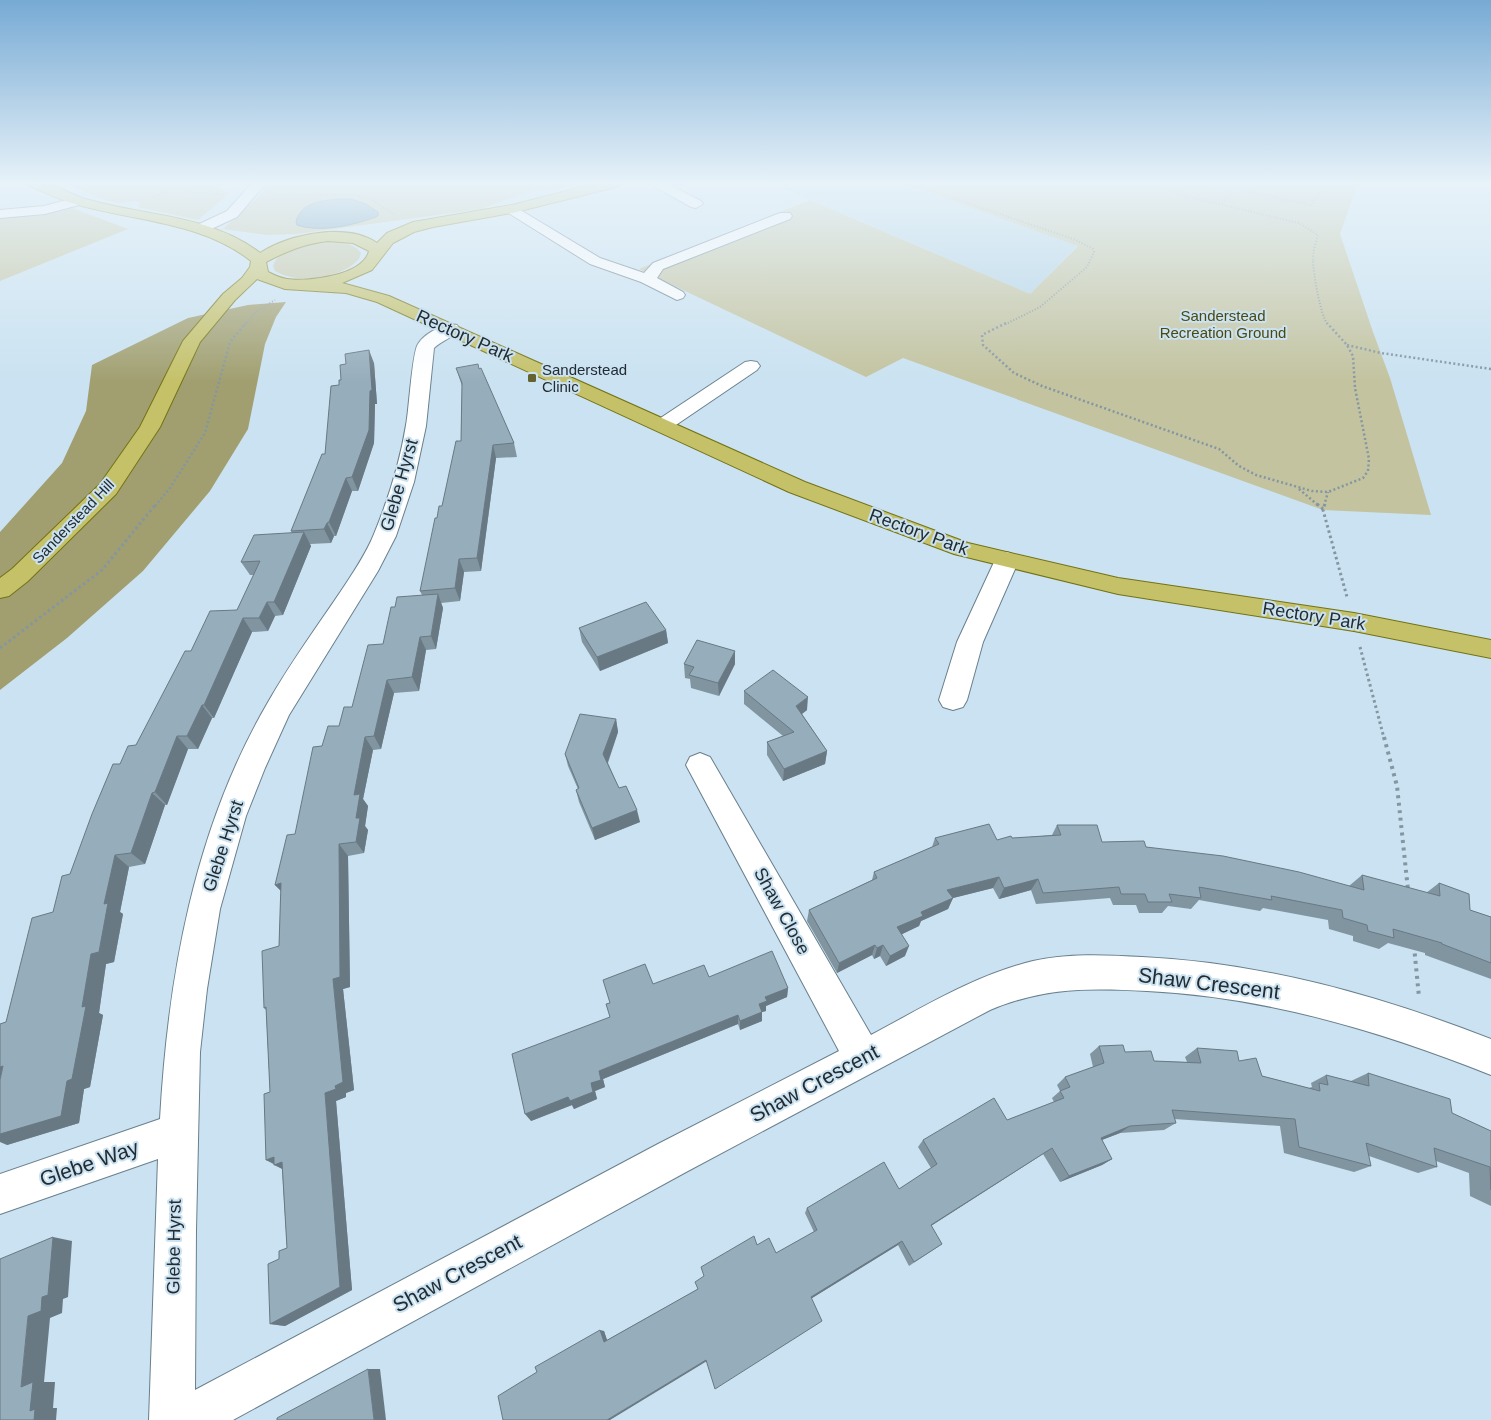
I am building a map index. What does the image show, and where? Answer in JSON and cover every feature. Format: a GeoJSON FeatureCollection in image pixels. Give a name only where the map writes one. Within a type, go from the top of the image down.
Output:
{"type":"FeatureCollection","features":[{"type":"Feature","properties":{"kind":"main road"},"geometry":{"type":"LineString","coordinates":[[245,249],[258,264],[261,275],[291,289]]}},
{"type":"Feature","properties":{"kind":"main road"},"geometry":{"type":"LineString","coordinates":[[258,264],[281,249]]}},
{"type":"Feature","properties":{"kind":"main road"},"geometry":{"type":"LineString","coordinates":[[376,249],[372,279],[383,299]]}},
{"type":"Feature","properties":{"kind":"main road","name":"Sanderstead Hill"},"geometry":{"type":"LineString","coordinates":[[213,315],[262,290],[291,289],[364,269],[381,249]]}},
{"type":"Feature","properties":{"kind":"main road","name":"Sanderstead Hill"},"geometry":{"type":"LineString","coordinates":[[0,590],[20,575],[108,489],[150,426],[192,341],[228,297],[248,281],[258,264]]}},
{"type":"Feature","properties":{"kind":"main road","name":"Rectory Park"},"geometry":{"type":"LineString","coordinates":[[291,289],[348,288],[383,299],[797,487],[962,549],[1118,586],[1354,622],[1491,649]]}},
{"type":"Feature","properties":{"kind":"street"},"geometry":{"type":"LineString","coordinates":[[576,249],[595,261],[647,279],[678,294]]}},
{"type":"Feature","properties":{"kind":"street"},"geometry":{"type":"LineString","coordinates":[[647,279],[658,266],[701,249]]}},
{"type":"Feature","properties":{"kind":"street","name":"Glebe Hyrst"},"geometry":{"type":"LineString","coordinates":[[172,1420],[178,1133],[182,1052],[192,971],[205,902],[227,827],[250,768],[277,711],[384,539],[397,502],[413,438],[425,346],[451,329]]}},
{"type":"Feature","properties":{"kind":"street"},"geometry":{"type":"LineString","coordinates":[[663,425],[751,366]]}},
{"type":"Feature","properties":{"kind":"street"},"geometry":{"type":"LineString","coordinates":[[953,700],[970,642],[1007,560]]}},
{"type":"Feature","properties":{"kind":"street","name":"Shaw Close"},"geometry":{"type":"LineString","coordinates":[[700,765],[863,1057]]}},
{"type":"Feature","properties":{"kind":"street","name":"Shaw Crescent"},"geometry":{"type":"LineString","coordinates":[[186,1420],[446,1278],[863,1057],[996,990],[1033,978],[1069,973],[1170,975],[1242,983],[1310,996],[1422,1030],[1491,1057]]}},
{"type":"Feature","properties":{"kind":"street","name":"Glebe Way"},"geometry":{"type":"LineString","coordinates":[[0,1194],[178,1133]]}},
{"type":"Feature","properties":{"kind":"path"},"geometry":{"type":"LineString","coordinates":[[1093,249],[1094,252],[1086,267],[1040,307],[982,335],[982,342],[988,351],[1010,371],[1074,398],[1129,416],[1219,450],[1252,473],[1297,488],[1328,492],[1360,480],[1368,471],[1369,459],[1353,379],[1353,356],[1347,345],[1331,328],[1320,311],[1314,258],[1316,249]]}},
{"type":"Feature","properties":{"kind":"path"},"geometry":{"type":"LineString","coordinates":[[0,648],[102,570],[170,488],[205,433],[230,342],[256,312],[291,289]]}},
{"type":"Feature","properties":{"kind":"path"},"geometry":{"type":"LineString","coordinates":[[1347,345],[1381,353],[1491,369]]}},
{"type":"Feature","properties":{"kind":"path"},"geometry":{"type":"LineString","coordinates":[[1297,488],[1324,510]]}},
{"type":"Feature","properties":{"kind":"path"},"geometry":{"type":"LineString","coordinates":[[1328,492],[1324,510],[1397,786],[1408,893]]}},
{"type":"Feature","properties":{"kind":"path"},"geometry":{"type":"LineString","coordinates":[[1413,942],[1422,1030]]}},
{"type":"Feature","properties":{"kind":"shaded area"},"geometry":{"type":"Polygon","coordinates":[[[926,249],[1074,249],[1030,294],[926,249]]]}},
{"type":"Feature","properties":{"kind":"shaded area"},"geometry":{"type":"Polygon","coordinates":[[[286,302],[276,317],[265,344],[248,429],[210,491],[143,571],[67,638],[0,690],[0,532],[62,463],[86,411],[92,365],[188,318],[248,305],[286,302]]]}},
{"type":"Feature","properties":{"kind":"green space"},"geometry":{"type":"Polygon","coordinates":[[[0,249],[78,249],[0,281],[0,249]]]}},
{"type":"Feature","properties":{"kind":"green space"},"geometry":{"type":"Polygon","coordinates":[[[358,249],[361,253],[359,259],[341,271],[319,278],[307,279],[296,278],[275,271],[273,266],[276,260],[288,250],[358,249]]]}},
{"type":"Feature","properties":{"kind":"green space","name":"Sanderstead Recreation Ground"},"geometry":{"type":"Polygon","coordinates":[[[688,249],[925,249],[1030,294],[1075,249],[1345,249],[1390,378],[1431,515],[1323,510],[903,358],[866,377],[639,269],[688,249]]]}},
{"type":"Feature","properties":{"kind":"building"},"geometry":{"type":"Polygon","coordinates":[[[369,350],[372,390],[370,391],[369,430],[352,477],[346,478],[329,522],[324,529],[291,531],[322,454],[325,454],[331,386],[339,385],[339,380],[341,380],[340,365],[346,364],[345,354],[369,350]]]}},
{"type":"Feature","properties":{"kind":"building"},"geometry":{"type":"Polygon","coordinates":[[[478,364],[514,443],[493,445],[477,558],[459,559],[455,588],[420,591],[435,518],[437,518],[439,506],[442,506],[456,441],[461,441],[462,383],[456,368],[478,364]]]}},
{"type":"Feature","properties":{"kind":"building"},"geometry":{"type":"Polygon","coordinates":[[[304,532],[274,602],[267,602],[259,618],[243,618],[204,705],[202,705],[187,736],[177,736],[155,792],[152,793],[131,853],[115,855],[104,904],[108,903],[99,952],[91,954],[82,1007],[86,1006],[72,1079],[67,1081],[61,1116],[0,1134],[0,1080],[3,1066],[0,1067],[0,1024],[6,1022],[32,918],[53,912],[62,876],[70,874],[113,764],[120,764],[128,746],[136,745],[185,651],[191,651],[210,611],[237,610],[260,561],[241,562],[254,535],[304,532]]]}},
{"type":"Feature","properties":{"kind":"building"},"geometry":{"type":"Polygon","coordinates":[[[438,594],[431,636],[420,637],[412,677],[387,680],[374,736],[365,737],[354,795],[360,794],[356,818],[360,818],[356,842],[339,844],[340,977],[333,979],[343,1082],[335,1086],[336,1089],[325,1093],[340,1287],[270,1324],[268,1264],[279,1259],[279,1251],[287,1248],[282,1162],[274,1165],[274,1157],[266,1160],[264,1094],[270,1092],[262,951],[279,946],[281,883],[275,885],[287,835],[295,834],[313,747],[322,746],[328,726],[339,726],[344,707],[352,707],[368,645],[383,644],[391,607],[395,607],[397,597],[438,594]]]}},
{"type":"Feature","properties":{"kind":"building"},"geometry":{"type":"Polygon","coordinates":[[[646,602],[666,630],[597,657],[579,628],[646,602]]]}},
{"type":"Feature","properties":{"kind":"building"},"geometry":{"type":"Polygon","coordinates":[[[697,640],[735,651],[718,683],[689,675],[694,667],[684,664],[697,640]]]}},
{"type":"Feature","properties":{"kind":"building"},"geometry":{"type":"Polygon","coordinates":[[[773,670],[808,697],[796,706],[827,751],[784,769],[767,742],[794,732],[744,691],[773,670]]]}},
{"type":"Feature","properties":{"kind":"building"},"geometry":{"type":"Polygon","coordinates":[[[580,714],[616,719],[603,754],[619,788],[626,786],[637,810],[592,828],[576,790],[579,788],[565,754],[580,714]]]}},
{"type":"Feature","properties":{"kind":"building"},"geometry":{"type":"Polygon","coordinates":[[[989,824],[997,840],[1011,836],[1012,838],[1061,835],[1057,825],[1097,825],[1102,842],[1144,841],[1146,847],[1223,856],[1299,872],[1364,890],[1362,875],[1440,896],[1439,883],[1469,894],[1470,910],[1491,917],[1491,963],[1442,943],[1393,929],[1394,938],[1368,931],[1367,925],[1343,918],[1342,910],[1271,896],[1272,900],[1199,887],[1201,898],[1169,894],[1172,902],[1148,902],[1145,894],[1121,894],[1119,887],[1043,893],[1038,879],[1004,888],[999,877],[947,890],[953,898],[921,912],[923,916],[897,927],[909,946],[890,956],[883,945],[877,948],[875,945],[839,963],[809,910],[877,878],[874,872],[939,844],[935,838],[989,824]]]}},
{"type":"Feature","properties":{"kind":"building"},"geometry":{"type":"Polygon","coordinates":[[[772,951],[788,988],[765,997],[767,1001],[759,1004],[762,1012],[740,1021],[738,1015],[599,1071],[601,1080],[591,1083],[593,1092],[570,1101],[568,1097],[525,1114],[512,1054],[610,1017],[606,1004],[610,1003],[603,980],[645,964],[653,984],[704,965],[709,977],[772,951]]]}},
{"type":"Feature","properties":{"kind":"building"},"geometry":{"type":"Polygon","coordinates":[[[1123,1045],[1125,1052],[1151,1051],[1154,1061],[1201,1063],[1197,1048],[1237,1051],[1239,1061],[1256,1058],[1262,1076],[1320,1091],[1319,1083],[1328,1085],[1326,1075],[1369,1086],[1368,1073],[1450,1099],[1452,1113],[1491,1131],[1491,1190],[1490,1167],[1434,1148],[1437,1167],[1366,1143],[1371,1166],[1299,1147],[1295,1119],[1172,1110],[1176,1123],[1130,1126],[1101,1138],[1112,1159],[1069,1176],[1052,1148],[931,1225],[942,1244],[914,1262],[902,1241],[811,1297],[822,1321],[715,1389],[706,1360],[607,1420],[503,1420],[498,1396],[537,1372],[535,1367],[600,1330],[604,1342],[698,1289],[695,1282],[704,1276],[701,1267],[754,1236],[757,1245],[769,1238],[776,1253],[817,1230],[807,1208],[884,1162],[899,1189],[937,1164],[923,1140],[994,1098],[1007,1120],[1064,1098],[1060,1091],[1070,1087],[1065,1077],[1104,1063],[1099,1046],[1123,1045]]]}},
{"type":"Feature","properties":{"kind":"building"},"geometry":{"type":"Polygon","coordinates":[[[53,1237],[48,1295],[42,1297],[41,1311],[28,1316],[21,1387],[33,1382],[30,1411],[35,1409],[34,1420],[0,1420],[0,1259],[53,1237]]]}},
{"type":"Feature","properties":{"kind":"building"},"geometry":{"type":"Polygon","coordinates":[[[368,1369],[374,1420],[277,1420],[277,1418],[368,1369]]]}},
{"type":"Feature","properties":{"kind":"place","name":"Sanderstead Clinic"},"geometry":{"type":"Point","coordinates":[532,378]}}]}
